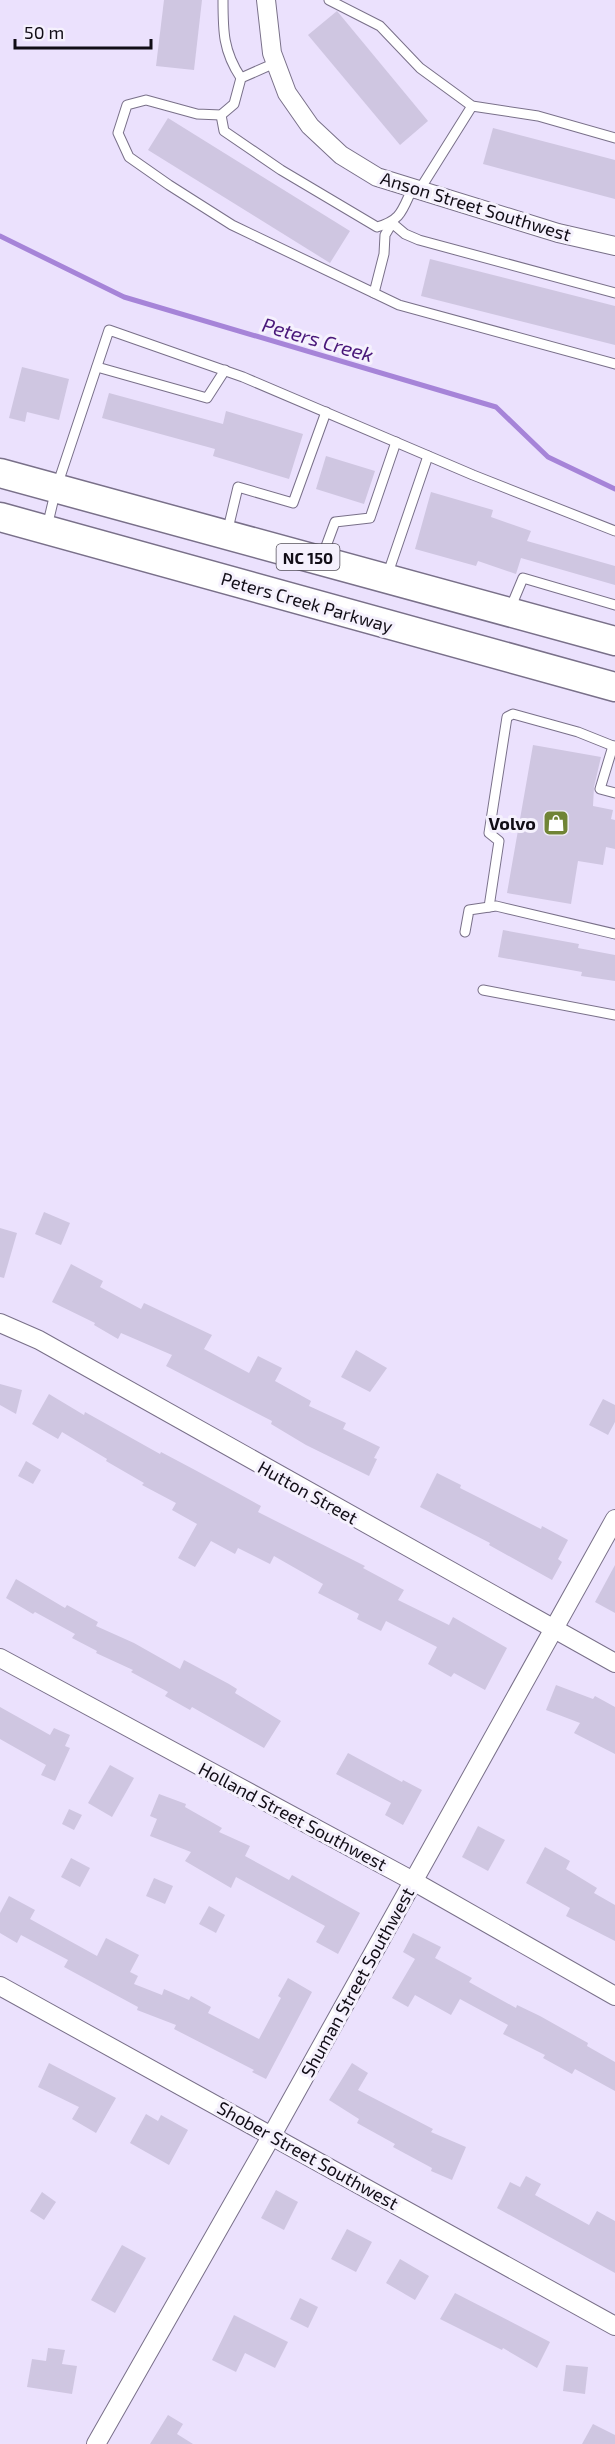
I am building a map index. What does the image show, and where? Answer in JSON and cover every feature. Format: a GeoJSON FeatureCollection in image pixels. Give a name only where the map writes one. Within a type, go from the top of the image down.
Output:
{"type":"FeatureCollection","features":[{"type":"Feature","properties":{"kind":"main road","name":"NC 150"},"geometry":{"type":"LineString","coordinates":[[0,473],[615,641]]}},
{"type":"Feature","properties":{"kind":"main road","name":"Peters Creek Parkway"},"geometry":{"type":"LineString","coordinates":[[0,517],[615,687]]}},
{"type":"Feature","properties":{"kind":"main road"},"geometry":{"type":"LineString","coordinates":[[481,650],[500,610]]}},
{"type":"Feature","properties":{"kind":"street","name":"Anson Street Southwest"},"geometry":{"type":"LineString","coordinates":[[266,0],[272,53],[287,93],[310,126],[341,155],[377,177],[558,233],[615,246]]}},
{"type":"Feature","properties":{"kind":"street","name":"Hutton Street"},"geometry":{"type":"LineString","coordinates":[[0,1323],[39,1340],[615,1663]]}},
{"type":"Feature","properties":{"kind":"street","name":"Shuman Street Southwest"},"geometry":{"type":"LineString","coordinates":[[96,2444],[272,2135],[615,1519]]}},
{"type":"Feature","properties":{"kind":"street","name":"Holland Street Southwest"},"geometry":{"type":"LineString","coordinates":[[0,1658],[413,1881],[615,1996]]}},
{"type":"Feature","properties":{"kind":"street","name":"Shober Street Southwest"},"geometry":{"type":"LineString","coordinates":[[0,1986],[615,2326]]}},
{"type":"Feature","properties":{"kind":"lane"},"geometry":{"type":"LineString","coordinates":[[223,0],[223,35],[230,61],[241,78],[234,104],[221,115],[197,114],[146,100],[127,105],[118,133],[129,157],[232,225],[399,305],[615,364]]}},
{"type":"Feature","properties":{"kind":"lane"},"geometry":{"type":"LineString","coordinates":[[329,0],[380,26],[420,68],[472,106],[538,116],[615,138]]}},
{"type":"Feature","properties":{"kind":"lane"},"geometry":{"type":"LineString","coordinates":[[241,78],[275,63]]}},
{"type":"Feature","properties":{"kind":"lane"},"geometry":{"type":"LineString","coordinates":[[374,293],[384,254],[385,235],[472,106]]}},
{"type":"Feature","properties":{"kind":"lane"},"geometry":{"type":"LineString","coordinates":[[221,115],[224,131],[281,171],[377,226],[392,223]]}},
{"type":"Feature","properties":{"kind":"lane"},"geometry":{"type":"LineString","coordinates":[[392,223],[405,234],[419,240],[615,293]]}},
{"type":"Feature","properties":{"kind":"lane"},"geometry":{"type":"LineString","coordinates":[[47,530],[56,489],[109,330],[225,370],[428,456],[615,531]]}},
{"type":"Feature","properties":{"kind":"lane"},"geometry":{"type":"LineString","coordinates":[[97,367],[207,398],[225,370]]}},
{"type":"Feature","properties":{"kind":"lane"},"geometry":{"type":"LineString","coordinates":[[226,535],[238,487],[293,503],[326,412]]}},
{"type":"Feature","properties":{"kind":"lane"},"geometry":{"type":"LineString","coordinates":[[321,561],[334,522],[370,518],[396,442]]}},
{"type":"Feature","properties":{"kind":"lane"},"geometry":{"type":"LineString","coordinates":[[386,579],[428,456]]}},
{"type":"Feature","properties":{"kind":"lane"},"geometry":{"type":"LineString","coordinates":[[500,610],[523,578],[615,605]]}},
{"type":"Feature","properties":{"kind":"lane"},"geometry":{"type":"LineString","coordinates":[[489,907],[499,841],[489,833],[507,717],[513,714],[578,732],[614,746],[600,789],[615,793]]}},
{"type":"Feature","properties":{"kind":"lane"},"geometry":{"type":"LineString","coordinates":[[465,932],[469,910],[496,906],[615,934]]}},
{"type":"Feature","properties":{"kind":"lane"},"geometry":{"type":"LineString","coordinates":[[483,990],[615,1015]]}},
{"type":"Feature","properties":{"kind":"building"},"geometry":{"type":"Polygon","coordinates":[[[164,0],[202,0],[194,70],[156,66],[164,0]]]}},
{"type":"Feature","properties":{"kind":"building"},"geometry":{"type":"Polygon","coordinates":[[[337,11],[428,121],[400,145],[308,35],[337,11]]]}},
{"type":"Feature","properties":{"kind":"building"},"geometry":{"type":"Polygon","coordinates":[[[168,118],[350,231],[330,263],[148,150],[168,118]]]}},
{"type":"Feature","properties":{"kind":"building"},"geometry":{"type":"Polygon","coordinates":[[[493,128],[615,160],[615,199],[483,164],[493,128]]]}},
{"type":"Feature","properties":{"kind":"building"},"geometry":{"type":"Polygon","coordinates":[[[430,259],[615,306],[615,345],[421,296],[430,259]]]}},
{"type":"Feature","properties":{"kind":"building"},"geometry":{"type":"Polygon","coordinates":[[[22,367],[69,379],[59,420],[27,412],[25,422],[9,418],[22,367]]]}},
{"type":"Feature","properties":{"kind":"building"},"geometry":{"type":"Polygon","coordinates":[[[109,393],[223,424],[226,411],[303,434],[289,479],[213,456],[215,449],[102,418],[109,393]]]}},
{"type":"Feature","properties":{"kind":"building"},"geometry":{"type":"Polygon","coordinates":[[[326,456],[375,471],[364,504],[316,489],[326,456]]]}},
{"type":"Feature","properties":{"kind":"building"},"geometry":{"type":"Polygon","coordinates":[[[431,492],[493,510],[491,517],[531,531],[527,541],[615,566],[615,585],[521,558],[516,574],[478,561],[476,566],[415,549],[431,492]]]}},
{"type":"Feature","properties":{"kind":"building"},"geometry":{"type":"Polygon","coordinates":[[[533,745],[601,757],[594,787],[593,806],[613,810],[611,819],[615,820],[615,849],[606,847],[603,865],[578,861],[571,904],[507,893],[533,745]]]}},
{"type":"Feature","properties":{"kind":"building"},"geometry":{"type":"Polygon","coordinates":[[[503,930],[579,944],[578,948],[615,955],[615,981],[581,976],[582,972],[498,957],[503,930]]]}},
{"type":"Feature","properties":{"kind":"building"},"geometry":{"type":"Polygon","coordinates":[[[44,1212],[70,1223],[61,1245],[35,1234],[44,1212]]]}},
{"type":"Feature","properties":{"kind":"building"},"geometry":{"type":"Polygon","coordinates":[[[0,1228],[17,1233],[4,1278],[0,1277],[0,1228]]]}},
{"type":"Feature","properties":{"kind":"building"},"geometry":{"type":"Polygon","coordinates":[[[71,1264],[103,1281],[100,1287],[141,1309],[144,1303],[212,1335],[204,1349],[249,1373],[258,1356],[282,1368],[275,1381],[311,1401],[309,1406],[346,1423],[343,1429],[380,1447],[369,1476],[306,1445],[271,1424],[272,1421],[166,1366],[172,1355],[121,1333],[118,1339],[94,1325],[95,1323],[52,1302],[71,1264]]]}},
{"type":"Feature","properties":{"kind":"building"},"geometry":{"type":"Polygon","coordinates":[[[356,1350],[387,1368],[370,1392],[341,1377],[356,1350]]]}},
{"type":"Feature","properties":{"kind":"building"},"geometry":{"type":"Polygon","coordinates":[[[0,1384],[22,1390],[16,1414],[0,1405],[0,1384]]]}},
{"type":"Feature","properties":{"kind":"building"},"geometry":{"type":"Polygon","coordinates":[[[49,1394],[84,1415],[85,1412],[261,1506],[258,1512],[365,1566],[363,1568],[404,1590],[398,1600],[449,1625],[453,1617],[507,1648],[485,1690],[454,1673],[451,1677],[428,1664],[437,1647],[386,1621],[381,1631],[357,1619],[359,1614],[318,1593],[323,1584],[274,1556],[270,1564],[238,1548],[235,1554],[211,1541],[195,1567],[178,1558],[197,1524],[172,1510],[176,1503],[142,1485],[144,1483],[106,1461],[107,1459],[62,1432],[58,1439],[32,1424],[49,1394]]]}},
{"type":"Feature","properties":{"kind":"building"},"geometry":{"type":"Polygon","coordinates":[[[603,1399],[615,1405],[615,1422],[608,1435],[589,1425],[603,1399]]]}},
{"type":"Feature","properties":{"kind":"building"},"geometry":{"type":"Polygon","coordinates":[[[26,1461],[41,1470],[33,1484],[18,1476],[26,1461]]]}},
{"type":"Feature","properties":{"kind":"building"},"geometry":{"type":"Polygon","coordinates":[[[437,1473],[461,1485],[460,1488],[541,1529],[542,1526],[568,1540],[558,1559],[562,1562],[552,1580],[489,1545],[490,1543],[420,1507],[437,1473]]]}},
{"type":"Feature","properties":{"kind":"building"},"geometry":{"type":"Polygon","coordinates":[[[615,1565],[615,1613],[595,1602],[615,1565]]]}},
{"type":"Feature","properties":{"kind":"building"},"geometry":{"type":"Polygon","coordinates":[[[16,1579],[65,1608],[67,1605],[98,1622],[96,1626],[134,1643],[180,1669],[184,1660],[229,1684],[237,1689],[235,1693],[281,1721],[264,1748],[192,1707],[190,1710],[165,1696],[168,1692],[131,1672],[133,1670],[96,1653],[97,1651],[72,1638],[75,1634],[6,1598],[16,1579]]]}},
{"type":"Feature","properties":{"kind":"building"},"geometry":{"type":"Polygon","coordinates":[[[556,1685],[593,1699],[595,1696],[615,1707],[615,1754],[574,1733],[580,1723],[546,1710],[556,1685]]]}},
{"type":"Feature","properties":{"kind":"building"},"geometry":{"type":"Polygon","coordinates":[[[0,1707],[50,1735],[54,1728],[70,1735],[65,1746],[70,1748],[55,1781],[41,1775],[46,1765],[0,1739],[0,1707]]]}},
{"type":"Feature","properties":{"kind":"building"},"geometry":{"type":"Polygon","coordinates":[[[348,1753],[422,1790],[403,1825],[385,1815],[391,1803],[336,1774],[348,1753]]]}},
{"type":"Feature","properties":{"kind":"building"},"geometry":{"type":"Polygon","coordinates":[[[110,1765],[134,1778],[112,1817],[88,1803],[110,1765]]]}},
{"type":"Feature","properties":{"kind":"building"},"geometry":{"type":"Polygon","coordinates":[[[159,1794],[186,1804],[185,1807],[222,1828],[219,1832],[250,1846],[245,1856],[289,1880],[292,1875],[360,1913],[338,1954],[316,1942],[325,1926],[236,1877],[231,1888],[185,1861],[191,1852],[150,1836],[157,1819],[150,1816],[159,1794]]]}},
{"type":"Feature","properties":{"kind":"building"},"geometry":{"type":"Polygon","coordinates":[[[69,1809],[82,1815],[74,1830],[62,1824],[69,1809]]]}},
{"type":"Feature","properties":{"kind":"building"},"geometry":{"type":"Polygon","coordinates":[[[478,1826],[505,1840],[488,1871],[462,1857],[478,1826]]]}},
{"type":"Feature","properties":{"kind":"building"},"geometry":{"type":"Polygon","coordinates":[[[545,1847],[570,1861],[566,1869],[597,1888],[594,1893],[615,1905],[615,1941],[566,1916],[570,1908],[526,1883],[545,1847]]]}},
{"type":"Feature","properties":{"kind":"building"},"geometry":{"type":"Polygon","coordinates":[[[71,1858],[90,1868],[80,1887],[61,1877],[71,1858]]]}},
{"type":"Feature","properties":{"kind":"building"},"geometry":{"type":"Polygon","coordinates":[[[154,1878],[173,1886],[165,1904],[146,1896],[154,1878]]]}},
{"type":"Feature","properties":{"kind":"building"},"geometry":{"type":"Polygon","coordinates":[[[9,1896],[35,1910],[30,1919],[97,1956],[106,1938],[139,1955],[130,1972],[138,1976],[134,1984],[162,1995],[164,1989],[189,2000],[191,1996],[211,2007],[208,2013],[259,2039],[281,1998],[278,1996],[288,1978],[312,1992],[266,2079],[252,2072],[254,2070],[174,2029],[176,2025],[137,2010],[138,2007],[64,1967],[68,1960],[21,1935],[17,1943],[0,1933],[0,1913],[9,1896]]]}},
{"type":"Feature","properties":{"kind":"building"},"geometry":{"type":"Polygon","coordinates":[[[209,1906],[225,1915],[216,1933],[199,1924],[209,1906]]]}},
{"type":"Feature","properties":{"kind":"building"},"geometry":{"type":"Polygon","coordinates":[[[413,1933],[441,1947],[435,1958],[472,1978],[469,1982],[516,2008],[517,2005],[540,2016],[588,2043],[587,2046],[615,2062],[615,2091],[575,2069],[572,2074],[543,2058],[545,2055],[503,2034],[508,2025],[460,1999],[451,2015],[415,1995],[408,2007],[392,1998],[415,1959],[403,1952],[413,1933]]]}},
{"type":"Feature","properties":{"kind":"building"},"geometry":{"type":"Polygon","coordinates":[[[49,2063],[116,2098],[96,2133],[72,2119],[79,2107],[38,2087],[49,2063]]]}},
{"type":"Feature","properties":{"kind":"building"},"geometry":{"type":"Polygon","coordinates":[[[352,2063],[368,2073],[358,2090],[433,2129],[431,2132],[466,2147],[452,2180],[431,2171],[432,2168],[393,2147],[395,2144],[357,2123],[359,2119],[329,2100],[352,2063]]]}},
{"type":"Feature","properties":{"kind":"building"},"geometry":{"type":"Polygon","coordinates":[[[146,2114],[158,2121],[161,2115],[188,2130],[169,2165],[130,2143],[146,2114]]]}},
{"type":"Feature","properties":{"kind":"building"},"geometry":{"type":"Polygon","coordinates":[[[526,2176],[541,2184],[535,2195],[589,2225],[597,2211],[615,2221],[615,2273],[497,2208],[510,2182],[520,2187],[526,2176]]]}},
{"type":"Feature","properties":{"kind":"building"},"geometry":{"type":"Polygon","coordinates":[[[276,2190],[298,2202],[284,2230],[261,2218],[276,2190]]]}},
{"type":"Feature","properties":{"kind":"building"},"geometry":{"type":"Polygon","coordinates":[[[42,2192],[56,2202],[44,2220],[30,2211],[42,2192]]]}},
{"type":"Feature","properties":{"kind":"building"},"geometry":{"type":"Polygon","coordinates":[[[347,2229],[372,2242],[356,2272],[331,2259],[347,2229]]]}},
{"type":"Feature","properties":{"kind":"building"},"geometry":{"type":"Polygon","coordinates":[[[122,2245],[146,2258],[115,2313],[91,2300],[122,2245]]]}},
{"type":"Feature","properties":{"kind":"building"},"geometry":{"type":"Polygon","coordinates":[[[400,2259],[429,2276],[415,2300],[386,2283],[400,2259]]]}},
{"type":"Feature","properties":{"kind":"building"},"geometry":{"type":"Polygon","coordinates":[[[455,2293],[550,2342],[537,2368],[503,2348],[502,2350],[440,2319],[455,2293]]]}},
{"type":"Feature","properties":{"kind":"building"},"geometry":{"type":"Polygon","coordinates":[[[300,2298],[318,2307],[308,2328],[290,2319],[300,2298]]]}},
{"type":"Feature","properties":{"kind":"building"},"geometry":{"type":"Polygon","coordinates":[[[234,2315],[288,2342],[275,2368],[245,2353],[236,2372],[212,2360],[234,2315]]]}},
{"type":"Feature","properties":{"kind":"building"},"geometry":{"type":"Polygon","coordinates":[[[48,2348],[65,2350],[62,2364],[77,2366],[72,2394],[27,2387],[32,2359],[46,2361],[48,2348]]]}},
{"type":"Feature","properties":{"kind":"building"},"geometry":{"type":"Polygon","coordinates":[[[566,2365],[588,2367],[585,2394],[563,2391],[566,2365]]]}},
{"type":"Feature","properties":{"kind":"building"},"geometry":{"type":"Polygon","coordinates":[[[168,2415],[183,2424],[177,2434],[193,2444],[150,2444],[168,2415]]]}},
{"type":"Feature","properties":{"kind":"building"},"geometry":{"type":"Polygon","coordinates":[[[593,2424],[615,2435],[615,2444],[582,2444],[593,2424]]]}},
{"type":"Feature","properties":{"kind":"waterway","name":"Peters Creek"},"geometry":{"type":"LineString","coordinates":[[0,236],[124,297],[496,407],[548,457],[615,489]]}},
{"type":"Feature","properties":{"kind":"place","name":"Volvo"},"geometry":{"type":"Point","coordinates":[556,823]}}]}
